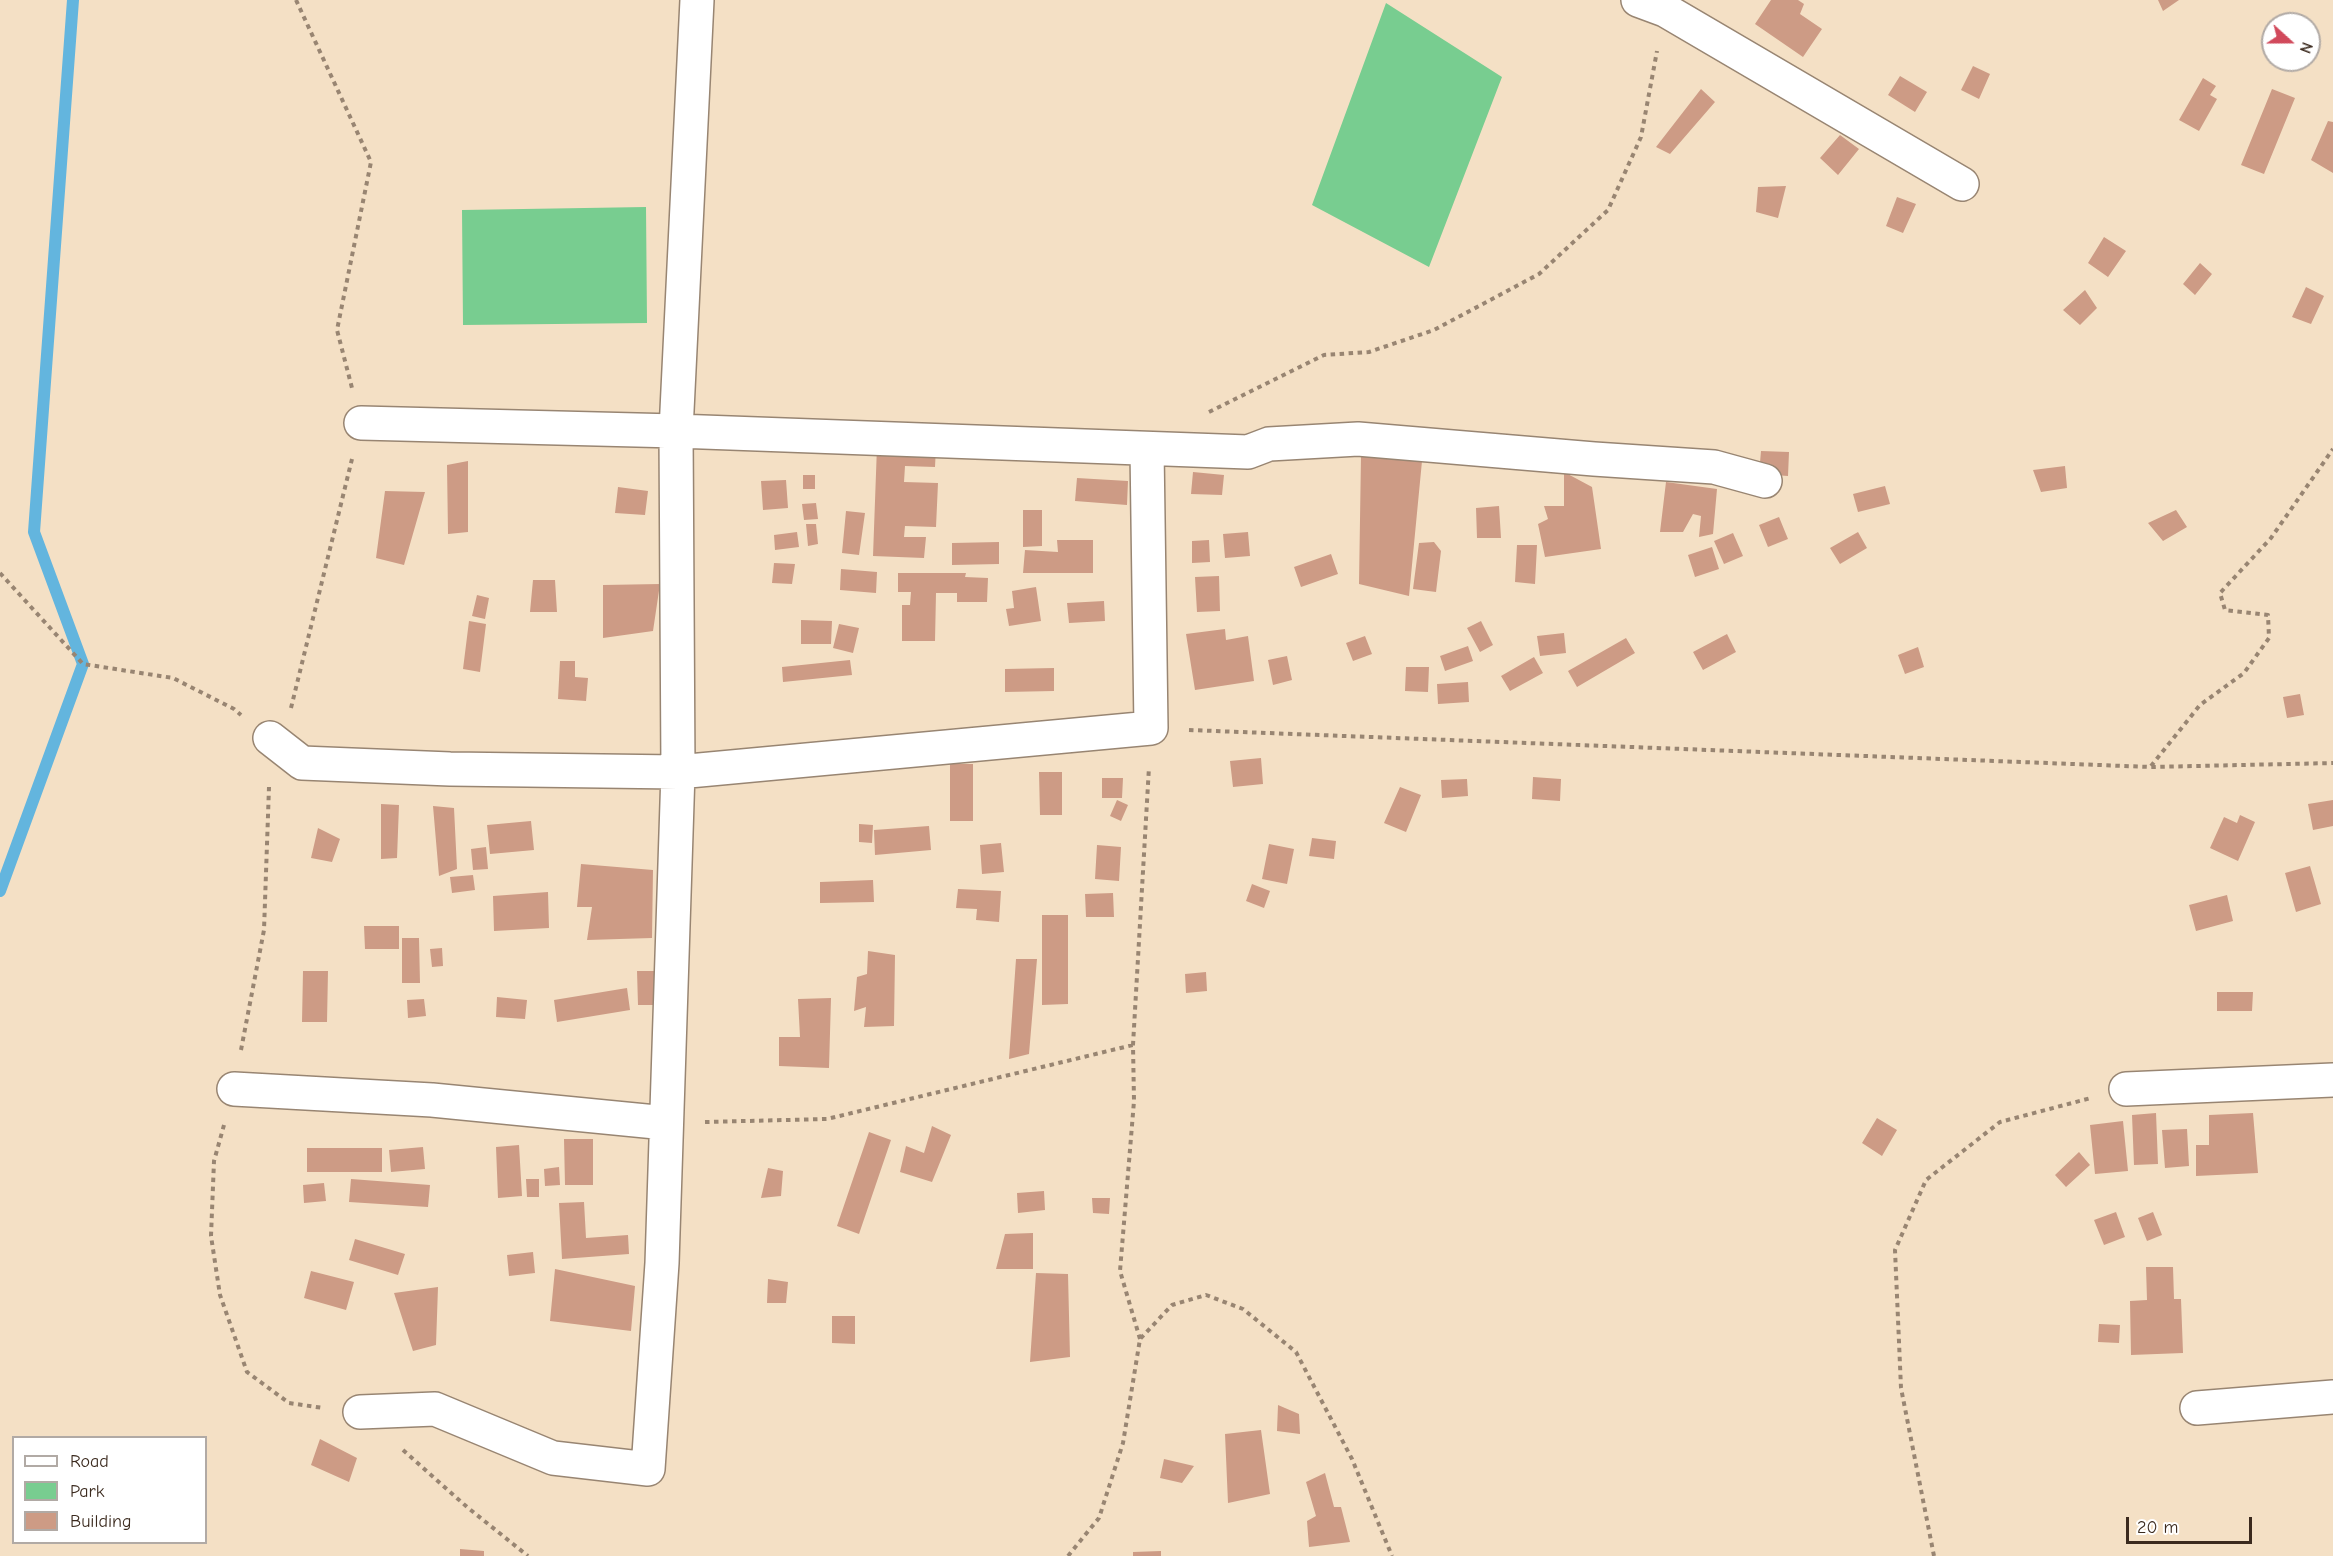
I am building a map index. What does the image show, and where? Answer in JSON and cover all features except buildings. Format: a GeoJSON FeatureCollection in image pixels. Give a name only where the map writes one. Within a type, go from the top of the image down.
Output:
{"type":"FeatureCollection","features":[{"type":"Feature","properties":{"kind":"street"},"geometry":{"type":"LineString","coordinates":[[360,1413],[435,1409],[553,1458],[648,1469],[662,1263],[678,772],[676,431],[697,0]]}},
{"type":"Feature","properties":{"kind":"street"},"geometry":{"type":"LineString","coordinates":[[1652,5],[1962,184]]}},
{"type":"Feature","properties":{"kind":"street"},"geometry":{"type":"LineString","coordinates":[[360,423],[676,431],[1248,452],[1269,444],[1358,439],[1714,467],[1765,481]]}},
{"type":"Feature","properties":{"kind":"street"},"geometry":{"type":"LineString","coordinates":[[270,738],[302,763],[450,769],[678,772],[1151,728],[1147,449]]}},
{"type":"Feature","properties":{"kind":"street"},"geometry":{"type":"LineString","coordinates":[[2126,1089],[2333,1080]]}},
{"type":"Feature","properties":{"kind":"street"},"geometry":{"type":"LineString","coordinates":[[234,1089],[432,1100],[666,1123]]}},
{"type":"Feature","properties":{"kind":"street"},"geometry":{"type":"LineString","coordinates":[[2197,1408],[2333,1397]]}},
{"type":"Feature","properties":{"kind":"path"},"geometry":{"type":"LineString","coordinates":[[296,0],[371,162],[337,330],[360,423],[294,704],[270,738],[264,930],[234,1089],[214,1161],[211,1236],[220,1295],[247,1372],[289,1403],[360,1413],[467,1507],[528,1556]]}},
{"type":"Feature","properties":{"kind":"path"},"geometry":{"type":"LineString","coordinates":[[1205,414],[1224,402],[1324,355],[1369,352],[1434,330],[1539,274],[1608,210],[1641,136],[1652,5]]}},
{"type":"Feature","properties":{"kind":"path"},"geometry":{"type":"LineString","coordinates":[[2151,767],[2200,705],[2244,673],[2269,638],[2268,615],[2224,610],[2220,593],[2271,538],[2333,449]]}},
{"type":"Feature","properties":{"kind":"path"},"geometry":{"type":"LineString","coordinates":[[0,573],[83,664],[173,678],[234,709],[270,738]]}},
{"type":"Feature","properties":{"kind":"path"},"geometry":{"type":"LineString","coordinates":[[1068,1556],[1099,1518],[1123,1443],[1140,1339],[1120,1271],[1134,1101],[1133,1045],[1151,728],[2151,767],[2333,763]]}},
{"type":"Feature","properties":{"kind":"path"},"geometry":{"type":"LineString","coordinates":[[666,1123],[827,1119],[1133,1045]]}},
{"type":"Feature","properties":{"kind":"path"},"geometry":{"type":"LineString","coordinates":[[1934,1556],[1901,1388],[1895,1250],[1926,1180],[2000,1122],[2126,1089]]}},
{"type":"Feature","properties":{"kind":"path"},"geometry":{"type":"LineString","coordinates":[[1140,1339],[1172,1305],[1206,1295],[1243,1309],[1296,1352],[1352,1459],[1392,1556]]}},
{"type":"Feature","properties":{"kind":"green space"},"geometry":{"type":"Polygon","coordinates":[[[1386,3],[1502,77],[1429,267],[1312,205],[1386,3]]]}},
{"type":"Feature","properties":{"kind":"green space"},"geometry":{"type":"Polygon","coordinates":[[[646,207],[647,323],[463,325],[462,210],[646,207]]]}},
{"type":"Feature","properties":{"kind":"waterway"},"geometry":{"type":"LineString","coordinates":[[0,891],[83,664],[34,532],[73,0]]}}]}
